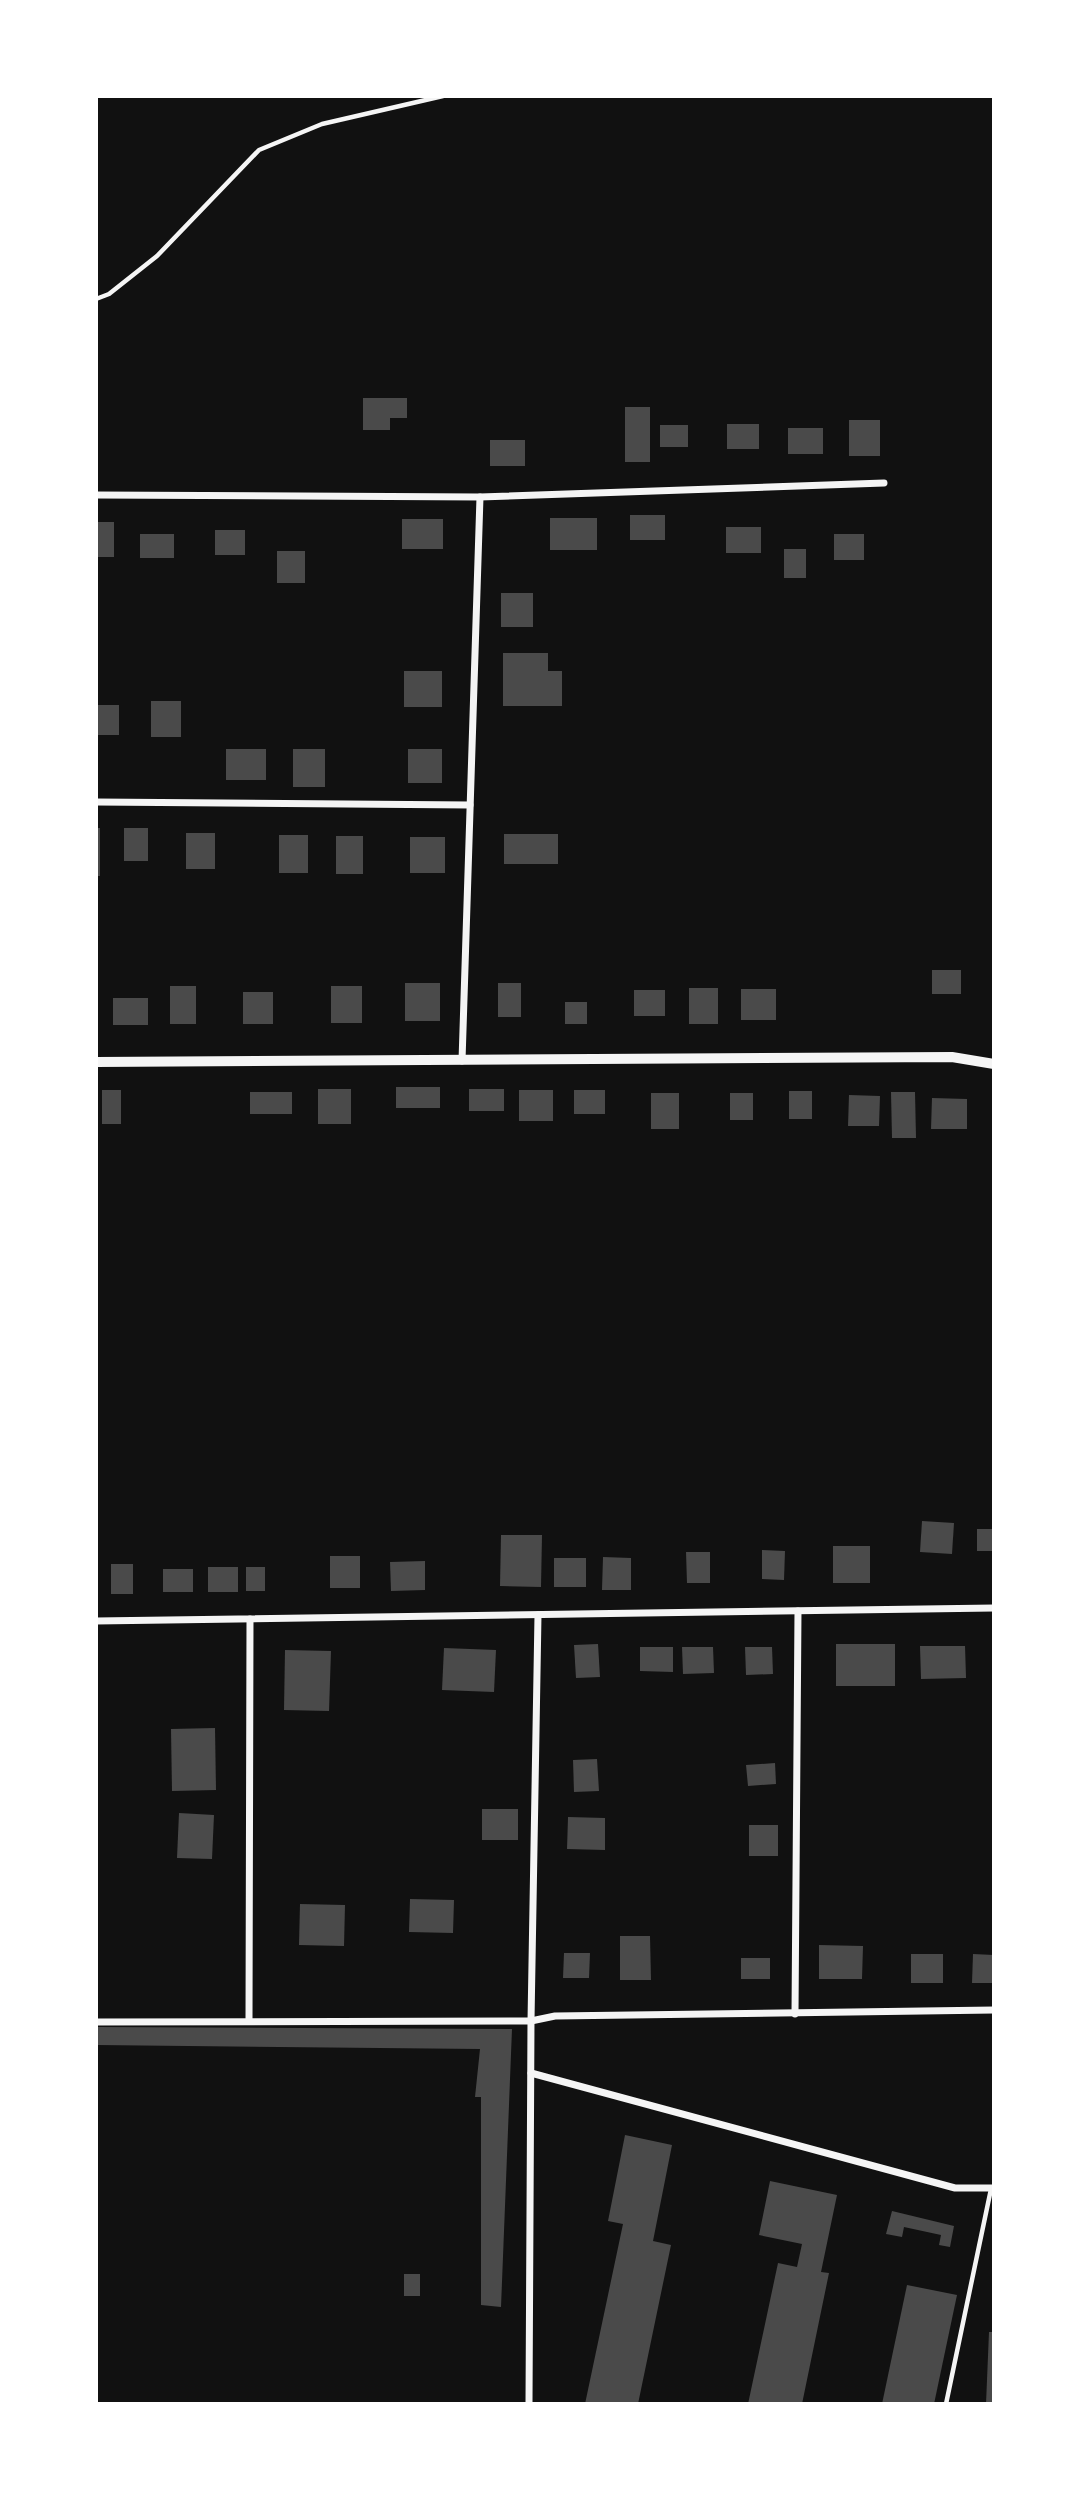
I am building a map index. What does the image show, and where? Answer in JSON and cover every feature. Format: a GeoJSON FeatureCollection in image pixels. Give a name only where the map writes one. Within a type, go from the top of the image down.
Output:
{"type":"FeatureCollection","features":[{"type":"Feature","properties":{"kind":"street"},"geometry":{"type":"LineString","coordinates":[[96,495],[480,498],[884,483]]}},
{"type":"Feature","properties":{"kind":"street"},"geometry":{"type":"LineString","coordinates":[[462,1061],[480,498]]}},
{"type":"Feature","properties":{"kind":"street"},"geometry":{"type":"LineString","coordinates":[[96,802],[470,804]]}},
{"type":"Feature","properties":{"kind":"street"},"geometry":{"type":"LineString","coordinates":[[96,1062],[952,1057],[994,1064]]}},
{"type":"Feature","properties":{"kind":"street"},"geometry":{"type":"LineString","coordinates":[[96,1621],[994,1608]]}},
{"type":"Feature","properties":{"kind":"street"},"geometry":{"type":"LineString","coordinates":[[794,2014],[798,1611]]}},
{"type":"Feature","properties":{"kind":"street"},"geometry":{"type":"LineString","coordinates":[[529,2404],[531,2021],[538,1615]]}},
{"type":"Feature","properties":{"kind":"street"},"geometry":{"type":"LineString","coordinates":[[249,2021],[250,1619]]}},
{"type":"Feature","properties":{"kind":"street"},"geometry":{"type":"LineString","coordinates":[[96,2022],[531,2021],[555,2016],[994,2010]]}},
{"type":"Feature","properties":{"kind":"street"},"geometry":{"type":"LineString","coordinates":[[531,2073],[955,2188],[993,2188]]}},
{"type":"Feature","properties":{"kind":"lane"},"geometry":{"type":"LineString","coordinates":[[96,299],[109,294],[157,256],[259,150],[321,124],[443,96]]}},
{"type":"Feature","properties":{"kind":"lane"},"geometry":{"type":"LineString","coordinates":[[946,2404],[993,2188]]}},
{"type":"Feature","properties":{"kind":"building"},"geometry":{"type":"Polygon","coordinates":[[[363,398],[407,398],[407,418],[390,418],[390,430],[363,430],[363,398]]]}},
{"type":"Feature","properties":{"kind":"building"},"geometry":{"type":"Polygon","coordinates":[[[625,407],[650,407],[650,462],[625,462],[625,407]]]}},
{"type":"Feature","properties":{"kind":"building"},"geometry":{"type":"Polygon","coordinates":[[[849,420],[880,420],[880,456],[849,456],[849,420]]]}},
{"type":"Feature","properties":{"kind":"building"},"geometry":{"type":"Polygon","coordinates":[[[727,424],[759,424],[759,449],[727,449],[727,424]]]}},
{"type":"Feature","properties":{"kind":"building"},"geometry":{"type":"Polygon","coordinates":[[[660,425],[688,425],[688,447],[660,447],[660,425]]]}},
{"type":"Feature","properties":{"kind":"building"},"geometry":{"type":"Polygon","coordinates":[[[788,428],[823,428],[823,454],[788,454],[788,428]]]}},
{"type":"Feature","properties":{"kind":"building"},"geometry":{"type":"Polygon","coordinates":[[[490,440],[525,440],[525,466],[490,466],[490,440]]]}},
{"type":"Feature","properties":{"kind":"building"},"geometry":{"type":"Polygon","coordinates":[[[630,515],[665,515],[665,540],[630,540],[630,515]]]}},
{"type":"Feature","properties":{"kind":"building"},"geometry":{"type":"Polygon","coordinates":[[[550,518],[597,518],[597,550],[550,550],[550,518]]]}},
{"type":"Feature","properties":{"kind":"building"},"geometry":{"type":"Polygon","coordinates":[[[402,519],[443,519],[443,549],[402,549],[402,519]]]}},
{"type":"Feature","properties":{"kind":"building"},"geometry":{"type":"Polygon","coordinates":[[[96,522],[114,522],[114,557],[96,557],[96,522]]]}},
{"type":"Feature","properties":{"kind":"building"},"geometry":{"type":"Polygon","coordinates":[[[726,527],[761,527],[761,553],[726,553],[726,527]]]}},
{"type":"Feature","properties":{"kind":"building"},"geometry":{"type":"Polygon","coordinates":[[[215,530],[245,530],[245,555],[215,555],[215,530]]]}},
{"type":"Feature","properties":{"kind":"building"},"geometry":{"type":"Polygon","coordinates":[[[140,534],[174,534],[174,558],[140,558],[140,534]]]}},
{"type":"Feature","properties":{"kind":"building"},"geometry":{"type":"Polygon","coordinates":[[[834,534],[864,534],[864,560],[834,560],[834,534]]]}},
{"type":"Feature","properties":{"kind":"building"},"geometry":{"type":"Polygon","coordinates":[[[784,549],[806,549],[806,578],[784,578],[784,549]]]}},
{"type":"Feature","properties":{"kind":"building"},"geometry":{"type":"Polygon","coordinates":[[[277,551],[305,551],[305,583],[277,583],[277,551]]]}},
{"type":"Feature","properties":{"kind":"building"},"geometry":{"type":"Polygon","coordinates":[[[501,593],[533,593],[533,627],[501,627],[501,593]]]}},
{"type":"Feature","properties":{"kind":"building"},"geometry":{"type":"Polygon","coordinates":[[[503,653],[548,653],[548,671],[562,671],[562,706],[503,706],[503,653]]]}},
{"type":"Feature","properties":{"kind":"building"},"geometry":{"type":"Polygon","coordinates":[[[404,671],[442,671],[442,707],[404,707],[404,671]]]}},
{"type":"Feature","properties":{"kind":"building"},"geometry":{"type":"Polygon","coordinates":[[[151,701],[181,701],[181,737],[151,737],[151,701]]]}},
{"type":"Feature","properties":{"kind":"building"},"geometry":{"type":"Polygon","coordinates":[[[96,705],[119,705],[119,735],[96,735],[96,705]]]}},
{"type":"Feature","properties":{"kind":"building"},"geometry":{"type":"Polygon","coordinates":[[[226,749],[266,749],[266,780],[226,780],[226,749]]]}},
{"type":"Feature","properties":{"kind":"building"},"geometry":{"type":"Polygon","coordinates":[[[293,749],[325,749],[325,787],[293,787],[293,749]]]}},
{"type":"Feature","properties":{"kind":"building"},"geometry":{"type":"Polygon","coordinates":[[[408,749],[442,749],[442,783],[408,783],[408,749]]]}},
{"type":"Feature","properties":{"kind":"building"},"geometry":{"type":"Polygon","coordinates":[[[96,828],[100,828],[100,876],[96,876],[96,828]]]}},
{"type":"Feature","properties":{"kind":"building"},"geometry":{"type":"Polygon","coordinates":[[[124,828],[148,828],[148,861],[124,861],[124,828]]]}},
{"type":"Feature","properties":{"kind":"building"},"geometry":{"type":"Polygon","coordinates":[[[186,833],[215,833],[215,869],[186,869],[186,833]]]}},
{"type":"Feature","properties":{"kind":"building"},"geometry":{"type":"Polygon","coordinates":[[[504,834],[558,834],[558,864],[504,864],[504,834]]]}},
{"type":"Feature","properties":{"kind":"building"},"geometry":{"type":"Polygon","coordinates":[[[279,835],[308,835],[308,873],[279,873],[279,835]]]}},
{"type":"Feature","properties":{"kind":"building"},"geometry":{"type":"Polygon","coordinates":[[[336,836],[363,836],[363,874],[336,874],[336,836]]]}},
{"type":"Feature","properties":{"kind":"building"},"geometry":{"type":"Polygon","coordinates":[[[410,837],[445,837],[445,873],[410,873],[410,837]]]}},
{"type":"Feature","properties":{"kind":"building"},"geometry":{"type":"Polygon","coordinates":[[[932,970],[961,970],[961,994],[932,994],[932,970]]]}},
{"type":"Feature","properties":{"kind":"building"},"geometry":{"type":"Polygon","coordinates":[[[405,983],[440,983],[440,1021],[405,1021],[405,983]]]}},
{"type":"Feature","properties":{"kind":"building"},"geometry":{"type":"Polygon","coordinates":[[[498,983],[521,983],[521,1017],[498,1017],[498,983]]]}},
{"type":"Feature","properties":{"kind":"building"},"geometry":{"type":"Polygon","coordinates":[[[170,986],[196,986],[196,1024],[170,1024],[170,986]]]}},
{"type":"Feature","properties":{"kind":"building"},"geometry":{"type":"Polygon","coordinates":[[[331,986],[362,986],[362,1023],[331,1023],[331,986]]]}},
{"type":"Feature","properties":{"kind":"building"},"geometry":{"type":"Polygon","coordinates":[[[689,988],[718,988],[718,1024],[689,1024],[689,988]]]}},
{"type":"Feature","properties":{"kind":"building"},"geometry":{"type":"Polygon","coordinates":[[[741,989],[776,989],[776,1020],[741,1020],[741,989]]]}},
{"type":"Feature","properties":{"kind":"building"},"geometry":{"type":"Polygon","coordinates":[[[634,990],[665,990],[665,1016],[634,1016],[634,990]]]}},
{"type":"Feature","properties":{"kind":"building"},"geometry":{"type":"Polygon","coordinates":[[[243,992],[273,992],[273,1024],[243,1024],[243,992]]]}},
{"type":"Feature","properties":{"kind":"building"},"geometry":{"type":"Polygon","coordinates":[[[113,998],[148,998],[148,1025],[113,1025],[113,998]]]}},
{"type":"Feature","properties":{"kind":"building"},"geometry":{"type":"Polygon","coordinates":[[[565,1002],[587,1002],[587,1024],[565,1024],[565,1002]]]}},
{"type":"Feature","properties":{"kind":"building"},"geometry":{"type":"Polygon","coordinates":[[[396,1087],[440,1087],[440,1108],[396,1108],[396,1087]]]}},
{"type":"Feature","properties":{"kind":"building"},"geometry":{"type":"Polygon","coordinates":[[[318,1089],[351,1089],[351,1124],[318,1124],[318,1089]]]}},
{"type":"Feature","properties":{"kind":"building"},"geometry":{"type":"Polygon","coordinates":[[[469,1089],[504,1089],[504,1111],[469,1111],[469,1089]]]}},
{"type":"Feature","properties":{"kind":"building"},"geometry":{"type":"Polygon","coordinates":[[[102,1090],[121,1090],[121,1124],[102,1124],[102,1090]]]}},
{"type":"Feature","properties":{"kind":"building"},"geometry":{"type":"Polygon","coordinates":[[[519,1090],[553,1090],[553,1121],[519,1121],[519,1090]]]}},
{"type":"Feature","properties":{"kind":"building"},"geometry":{"type":"Polygon","coordinates":[[[574,1090],[605,1090],[605,1114],[574,1114],[574,1090]]]}},
{"type":"Feature","properties":{"kind":"building"},"geometry":{"type":"Polygon","coordinates":[[[789,1091],[812,1091],[812,1119],[789,1119],[789,1091]]]}},
{"type":"Feature","properties":{"kind":"building"},"geometry":{"type":"Polygon","coordinates":[[[250,1092],[292,1092],[292,1114],[250,1114],[250,1092]]]}},
{"type":"Feature","properties":{"kind":"building"},"geometry":{"type":"Polygon","coordinates":[[[891,1092],[915,1092],[916,1138],[892,1138],[891,1092]]]}},
{"type":"Feature","properties":{"kind":"building"},"geometry":{"type":"Polygon","coordinates":[[[651,1093],[679,1093],[679,1129],[651,1129],[651,1093]]]}},
{"type":"Feature","properties":{"kind":"building"},"geometry":{"type":"Polygon","coordinates":[[[730,1093],[753,1093],[753,1120],[730,1120],[730,1093]]]}},
{"type":"Feature","properties":{"kind":"building"},"geometry":{"type":"Polygon","coordinates":[[[849,1095],[880,1096],[879,1126],[848,1126],[849,1095]]]}},
{"type":"Feature","properties":{"kind":"building"},"geometry":{"type":"Polygon","coordinates":[[[932,1098],[967,1099],[967,1129],[931,1129],[932,1098]]]}},
{"type":"Feature","properties":{"kind":"building"},"geometry":{"type":"Polygon","coordinates":[[[922,1521],[954,1523],[952,1554],[920,1552],[922,1521]]]}},
{"type":"Feature","properties":{"kind":"building"},"geometry":{"type":"Polygon","coordinates":[[[977,1529],[994,1529],[994,1551],[977,1551],[977,1529]]]}},
{"type":"Feature","properties":{"kind":"building"},"geometry":{"type":"Polygon","coordinates":[[[501,1535],[542,1535],[541,1587],[500,1586],[501,1535]]]}},
{"type":"Feature","properties":{"kind":"building"},"geometry":{"type":"Polygon","coordinates":[[[833,1546],[870,1546],[870,1583],[833,1583],[833,1546]]]}},
{"type":"Feature","properties":{"kind":"building"},"geometry":{"type":"Polygon","coordinates":[[[762,1550],[785,1551],[784,1580],[762,1579],[762,1550]]]}},
{"type":"Feature","properties":{"kind":"building"},"geometry":{"type":"Polygon","coordinates":[[[686,1552],[710,1552],[710,1583],[687,1583],[686,1552]]]}},
{"type":"Feature","properties":{"kind":"building"},"geometry":{"type":"Polygon","coordinates":[[[330,1556],[360,1556],[360,1588],[330,1588],[330,1556]]]}},
{"type":"Feature","properties":{"kind":"building"},"geometry":{"type":"Polygon","coordinates":[[[603,1557],[631,1558],[631,1590],[602,1590],[603,1557]]]}},
{"type":"Feature","properties":{"kind":"building"},"geometry":{"type":"Polygon","coordinates":[[[554,1558],[586,1558],[586,1587],[554,1587],[554,1558]]]}},
{"type":"Feature","properties":{"kind":"building"},"geometry":{"type":"Polygon","coordinates":[[[425,1561],[425,1590],[391,1591],[390,1562],[425,1561]]]}},
{"type":"Feature","properties":{"kind":"building"},"geometry":{"type":"Polygon","coordinates":[[[111,1564],[133,1564],[133,1594],[111,1594],[111,1564]]]}},
{"type":"Feature","properties":{"kind":"building"},"geometry":{"type":"Polygon","coordinates":[[[208,1567],[238,1567],[238,1592],[208,1592],[208,1567]]]}},
{"type":"Feature","properties":{"kind":"building"},"geometry":{"type":"Polygon","coordinates":[[[246,1567],[265,1567],[265,1591],[246,1591],[246,1567]]]}},
{"type":"Feature","properties":{"kind":"building"},"geometry":{"type":"Polygon","coordinates":[[[163,1569],[193,1569],[193,1592],[163,1592],[163,1569]]]}},
{"type":"Feature","properties":{"kind":"building"},"geometry":{"type":"Polygon","coordinates":[[[598,1644],[600,1677],[576,1678],[574,1645],[598,1644]]]}},
{"type":"Feature","properties":{"kind":"building"},"geometry":{"type":"Polygon","coordinates":[[[836,1644],[895,1644],[895,1686],[836,1686],[836,1644]]]}},
{"type":"Feature","properties":{"kind":"building"},"geometry":{"type":"Polygon","coordinates":[[[920,1646],[965,1646],[966,1678],[921,1679],[920,1646]]]}},
{"type":"Feature","properties":{"kind":"building"},"geometry":{"type":"Polygon","coordinates":[[[640,1647],[673,1647],[673,1672],[640,1671],[640,1647]]]}},
{"type":"Feature","properties":{"kind":"building"},"geometry":{"type":"Polygon","coordinates":[[[682,1647],[713,1647],[714,1673],[683,1674],[682,1647]]]}},
{"type":"Feature","properties":{"kind":"building"},"geometry":{"type":"Polygon","coordinates":[[[745,1647],[772,1647],[773,1674],[746,1675],[745,1647]]]}},
{"type":"Feature","properties":{"kind":"building"},"geometry":{"type":"Polygon","coordinates":[[[444,1648],[496,1650],[494,1692],[442,1690],[444,1648]]]}},
{"type":"Feature","properties":{"kind":"building"},"geometry":{"type":"Polygon","coordinates":[[[285,1650],[331,1651],[329,1711],[284,1710],[285,1650]]]}},
{"type":"Feature","properties":{"kind":"building"},"geometry":{"type":"Polygon","coordinates":[[[215,1728],[216,1790],[172,1791],[171,1729],[215,1728]]]}},
{"type":"Feature","properties":{"kind":"building"},"geometry":{"type":"Polygon","coordinates":[[[597,1759],[599,1791],[574,1792],[573,1760],[597,1759]]]}},
{"type":"Feature","properties":{"kind":"building"},"geometry":{"type":"Polygon","coordinates":[[[775,1763],[776,1784],[748,1786],[746,1765],[775,1763]]]}},
{"type":"Feature","properties":{"kind":"building"},"geometry":{"type":"Polygon","coordinates":[[[482,1809],[518,1809],[518,1840],[482,1840],[482,1809]]]}},
{"type":"Feature","properties":{"kind":"building"},"geometry":{"type":"Polygon","coordinates":[[[179,1813],[214,1815],[212,1859],[177,1858],[179,1813]]]}},
{"type":"Feature","properties":{"kind":"building"},"geometry":{"type":"Polygon","coordinates":[[[568,1817],[605,1818],[605,1850],[567,1849],[568,1817]]]}},
{"type":"Feature","properties":{"kind":"building"},"geometry":{"type":"Polygon","coordinates":[[[749,1825],[778,1825],[778,1856],[749,1856],[749,1825]]]}},
{"type":"Feature","properties":{"kind":"building"},"geometry":{"type":"Polygon","coordinates":[[[410,1899],[454,1900],[453,1933],[409,1932],[410,1899]]]}},
{"type":"Feature","properties":{"kind":"building"},"geometry":{"type":"Polygon","coordinates":[[[300,1904],[345,1905],[344,1946],[299,1945],[300,1904]]]}},
{"type":"Feature","properties":{"kind":"building"},"geometry":{"type":"Polygon","coordinates":[[[620,1936],[650,1936],[651,1980],[620,1980],[620,1936]]]}},
{"type":"Feature","properties":{"kind":"building"},"geometry":{"type":"Polygon","coordinates":[[[819,1945],[863,1946],[862,1979],[819,1979],[819,1945]]]}},
{"type":"Feature","properties":{"kind":"building"},"geometry":{"type":"Polygon","coordinates":[[[564,1953],[590,1953],[589,1978],[563,1978],[564,1953]]]}},
{"type":"Feature","properties":{"kind":"building"},"geometry":{"type":"Polygon","coordinates":[[[911,1954],[943,1954],[943,1983],[911,1983],[911,1954]]]}},
{"type":"Feature","properties":{"kind":"building"},"geometry":{"type":"Polygon","coordinates":[[[973,1954],[994,1955],[994,1983],[972,1983],[973,1954]]]}},
{"type":"Feature","properties":{"kind":"building"},"geometry":{"type":"Polygon","coordinates":[[[741,1958],[770,1958],[770,1979],[741,1979],[741,1958]]]}},
{"type":"Feature","properties":{"kind":"building"},"geometry":{"type":"Polygon","coordinates":[[[96,2027],[512,2029],[501,2307],[481,2305],[481,2097],[475,2097],[480,2049],[96,2045],[96,2027]]]}},
{"type":"Feature","properties":{"kind":"building"},"geometry":{"type":"Polygon","coordinates":[[[625,2135],[672,2145],[653,2241],[671,2245],[638,2404],[585,2404],[623,2224],[608,2221],[625,2135]]]}},
{"type":"Feature","properties":{"kind":"building"},"geometry":{"type":"Polygon","coordinates":[[[770,2181],[837,2195],[821,2272],[829,2273],[802,2404],[748,2404],[778,2263],[797,2267],[802,2244],[759,2235],[770,2181]]]}},
{"type":"Feature","properties":{"kind":"building"},"geometry":{"type":"Polygon","coordinates":[[[892,2211],[954,2226],[950,2247],[939,2245],[941,2235],[904,2227],[902,2237],[886,2234],[892,2211]]]}},
{"type":"Feature","properties":{"kind":"building"},"geometry":{"type":"Polygon","coordinates":[[[404,2274],[420,2274],[420,2296],[404,2296],[404,2274]]]}},
{"type":"Feature","properties":{"kind":"building"},"geometry":{"type":"Polygon","coordinates":[[[907,2285],[957,2295],[934,2404],[882,2404],[907,2285]]]}},
{"type":"Feature","properties":{"kind":"building"},"geometry":{"type":"Polygon","coordinates":[[[989,2332],[994,2332],[994,2404],[986,2404],[989,2332]]]}}]}
